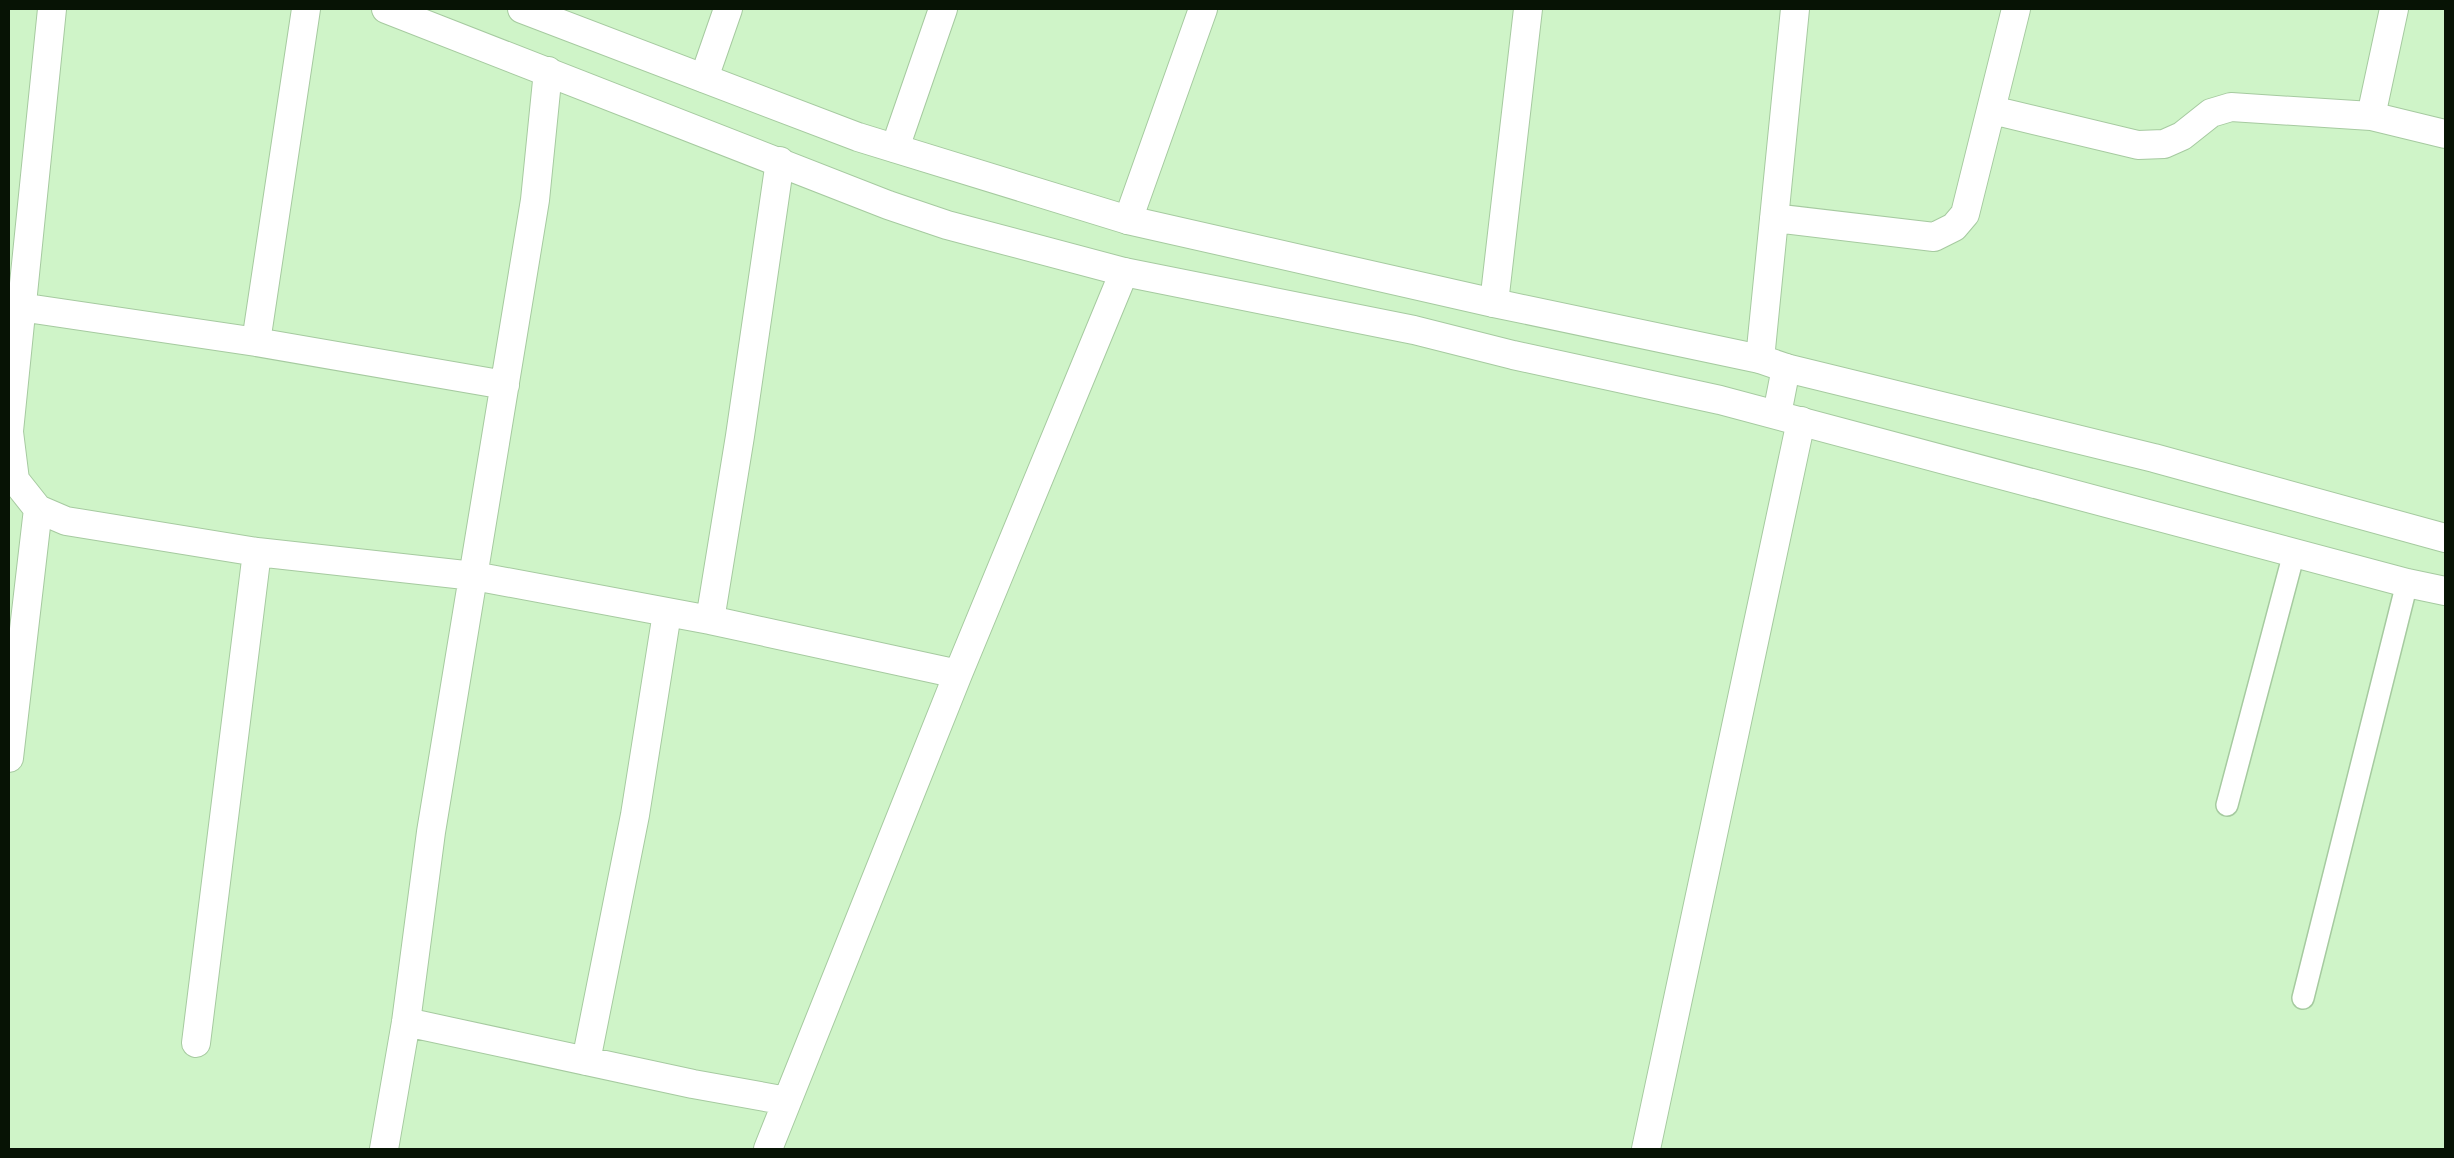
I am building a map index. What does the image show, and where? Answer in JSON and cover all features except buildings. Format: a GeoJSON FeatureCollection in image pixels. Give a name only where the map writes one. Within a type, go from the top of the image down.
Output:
{"type":"FeatureCollection","features":[{"type":"Feature","properties":{"kind":"street"},"geometry":{"type":"LineString","coordinates":[[52,9],[20,308],[9,432],[15,480],[38,509],[66,521],[257,552],[474,576],[710,620],[958,674]]}},
{"type":"Feature","properties":{"kind":"street"},"geometry":{"type":"LineString","coordinates":[[256,342],[306,9]]}},
{"type":"Feature","properties":{"kind":"street"},"geometry":{"type":"LineString","coordinates":[[386,9],[780,161],[888,205],[948,225],[1124,272],[1414,330],[1789,418],[2407,583],[2445,591]]}},
{"type":"Feature","properties":{"kind":"street"},"geometry":{"type":"LineString","coordinates":[[522,9],[858,137],[1128,220],[1494,303],[1760,359],[1786,368],[2154,458],[2445,538]]}},
{"type":"Feature","properties":{"kind":"street"},"geometry":{"type":"LineString","coordinates":[[704,78],[728,9]]}},
{"type":"Feature","properties":{"kind":"street"},"geometry":{"type":"LineString","coordinates":[[895,148],[943,9]]}},
{"type":"Feature","properties":{"kind":"street"},"geometry":{"type":"LineString","coordinates":[[1128,220],[1203,9]]}},
{"type":"Feature","properties":{"kind":"street"},"geometry":{"type":"LineString","coordinates":[[1494,303],[1528,9]]}},
{"type":"Feature","properties":{"kind":"street"},"geometry":{"type":"LineString","coordinates":[[1760,359],[1795,9]]}},
{"type":"Feature","properties":{"kind":"street"},"geometry":{"type":"LineString","coordinates":[[1774,218],[1934,237],[1954,227],[1965,214],[2016,9]]}},
{"type":"Feature","properties":{"kind":"street"},"geometry":{"type":"LineString","coordinates":[[2371,116],[2394,9]]}},
{"type":"Feature","properties":{"kind":"street"},"geometry":{"type":"LineString","coordinates":[[384,1149],[406,1022],[431,832],[535,200],[548,71]]}},
{"type":"Feature","properties":{"kind":"street"},"geometry":{"type":"LineString","coordinates":[[1992,110],[2138,145],[2164,144],[2182,136],[2211,113],[2231,107],[2371,116],[2445,134]]}},
{"type":"Feature","properties":{"kind":"street"},"geometry":{"type":"LineString","coordinates":[[710,620],[780,161]]}},
{"type":"Feature","properties":{"kind":"street"},"geometry":{"type":"LineString","coordinates":[[768,1149],[958,674],[1124,272]]}},
{"type":"Feature","properties":{"kind":"street"},"geometry":{"type":"LineString","coordinates":[[20,308],[256,342],[505,385]]}},
{"type":"Feature","properties":{"kind":"street"},"geometry":{"type":"LineString","coordinates":[[1646,1149],[1789,418],[1786,368]]}},
{"type":"Feature","properties":{"kind":"street"},"geometry":{"type":"LineString","coordinates":[[10,745],[38,509]]}},
{"type":"Feature","properties":{"kind":"street"},"geometry":{"type":"LineString","coordinates":[[196,1043],[257,552]]}},
{"type":"Feature","properties":{"kind":"street"},"geometry":{"type":"LineString","coordinates":[[586,1061],[635,815],[667,613]]}},
{"type":"Feature","properties":{"kind":"street"},"geometry":{"type":"LineString","coordinates":[[406,1022],[693,1084],[788,1100]]}},
{"type":"Feature","properties":{"kind":"lane"},"geometry":{"type":"LineString","coordinates":[[2226,805],[2294,553]]}},
{"type":"Feature","properties":{"kind":"lane"},"geometry":{"type":"LineString","coordinates":[[2303,998],[2407,583]]}}]}
